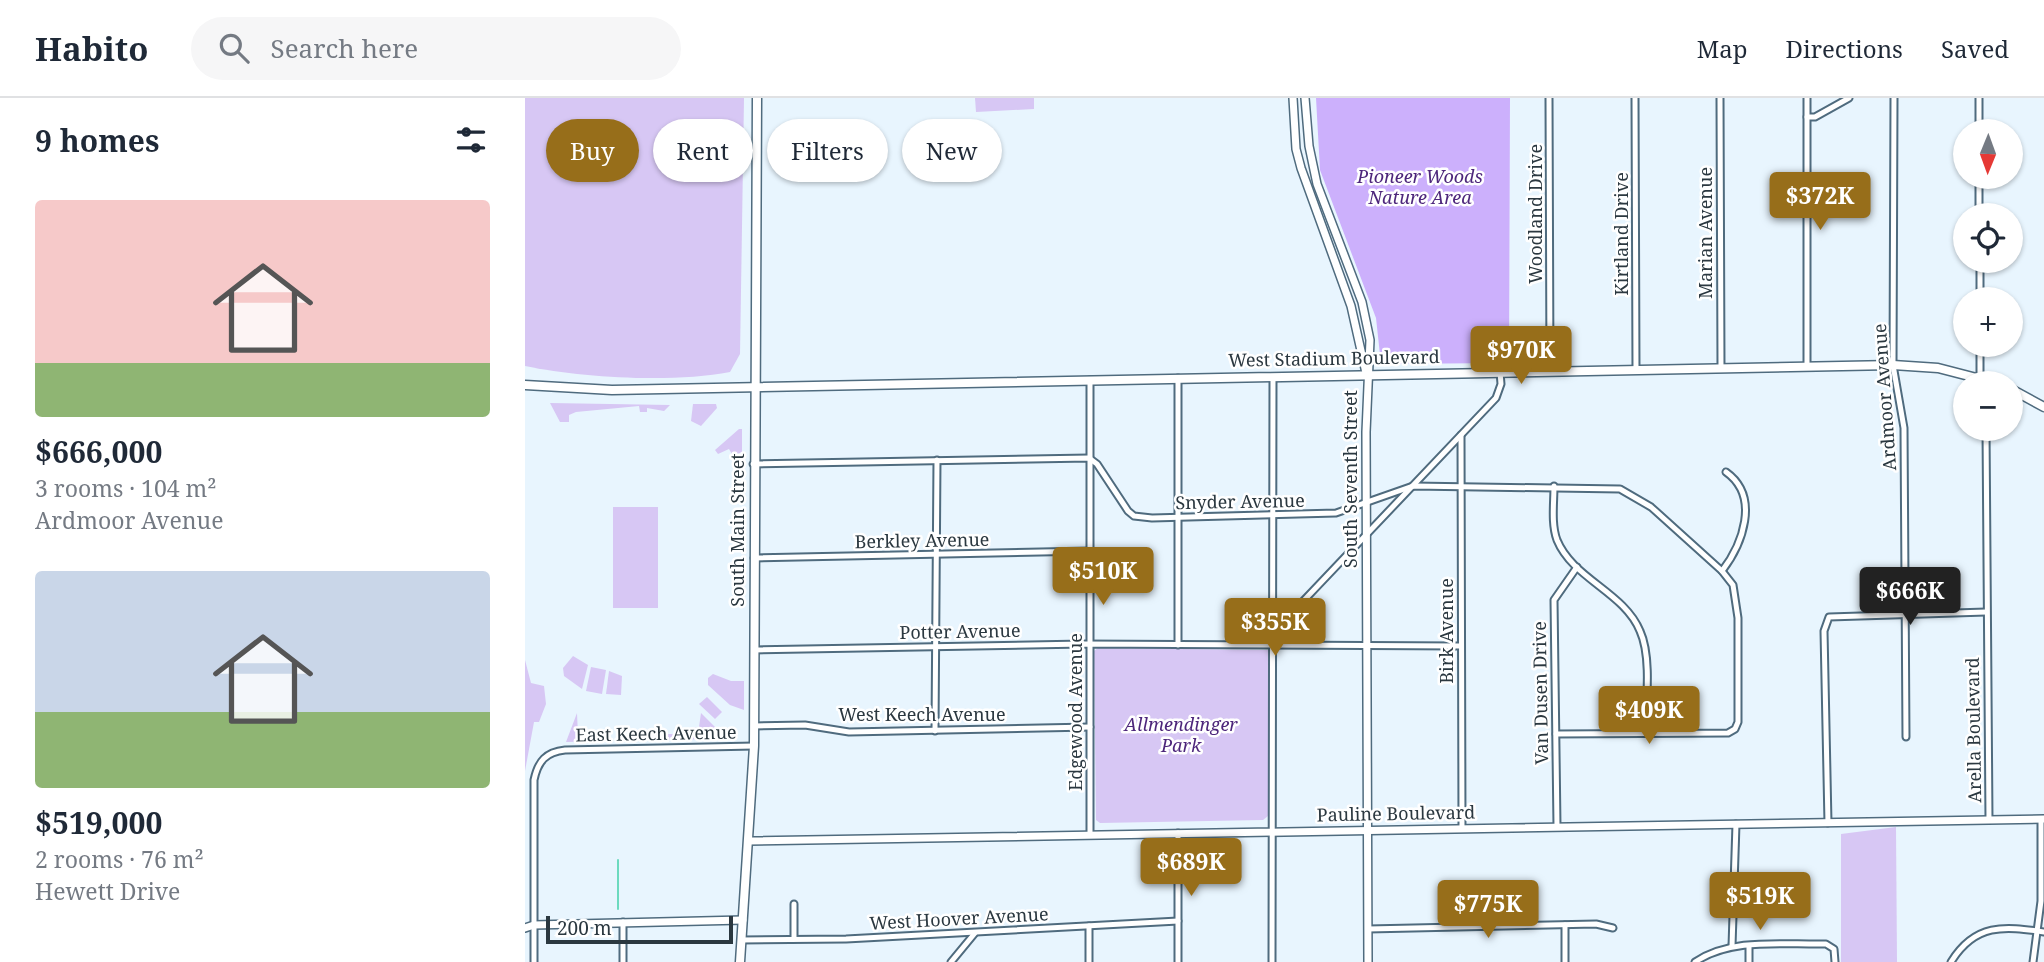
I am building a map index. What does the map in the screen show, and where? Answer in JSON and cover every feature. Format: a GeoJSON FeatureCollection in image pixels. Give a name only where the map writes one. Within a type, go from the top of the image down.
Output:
{"type":"FeatureCollection","features":[{"type":"Feature","properties":{"kind":"main road","name":"South Main Street"},"geometry":{"type":"LineString","coordinates":[[740,962],[754,746],[753,464],[757,98]]}},
{"type":"Feature","properties":{"kind":"main road","name":"West Stadium Boulevard"},"geometry":{"type":"LineString","coordinates":[[525,385],[612,390],[1893,365],[1938,368],[1953,372]]}},
{"type":"Feature","properties":{"kind":"main road"},"geometry":{"type":"LineString","coordinates":[[2023,396],[2044,407]]}},
{"type":"Feature","properties":{"kind":"street","name":"South Seventh Street"},"geometry":{"type":"LineString","coordinates":[[1293,98],[1296,149],[1301,168],[1351,306],[1366,375],[1368,962]]}},
{"type":"Feature","properties":{"kind":"street","name":"South Seventh Street"},"geometry":{"type":"LineString","coordinates":[[1305,98],[1309,146],[1317,184],[1368,323],[1371,354],[1366,375]]}},
{"type":"Feature","properties":{"kind":"street","name":"Woodland Drive"},"geometry":{"type":"LineString","coordinates":[[1549,98],[1550,372]]}},
{"type":"Feature","properties":{"kind":"street","name":"Kirtland Drive"},"geometry":{"type":"LineString","coordinates":[[1635,98],[1636,370]]}},
{"type":"Feature","properties":{"kind":"street","name":"Marian Avenue"},"geometry":{"type":"LineString","coordinates":[[1720,98],[1721,368]]}},
{"type":"Feature","properties":{"kind":"street"},"geometry":{"type":"LineString","coordinates":[[1807,98],[1807,366]]}},
{"type":"Feature","properties":{"kind":"street"},"geometry":{"type":"LineString","coordinates":[[1807,117],[1815,117],[1849,98]]}},
{"type":"Feature","properties":{"kind":"street","name":"Ardmoor Avenue"},"geometry":{"type":"LineString","coordinates":[[1894,98],[1893,365],[1904,428],[1906,737]]}},
{"type":"Feature","properties":{"kind":"street"},"geometry":{"type":"LineString","coordinates":[[1979,98],[1979,119]]}},
{"type":"Feature","properties":{"kind":"street"},"geometry":{"type":"LineString","coordinates":[[1271,635],[1496,398],[1501,384],[1500,372]]}},
{"type":"Feature","properties":{"kind":"street"},"geometry":{"type":"LineString","coordinates":[[1272,962],[1273,376]]}},
{"type":"Feature","properties":{"kind":"street"},"geometry":{"type":"LineString","coordinates":[[1178,378],[1178,645]]}},
{"type":"Feature","properties":{"kind":"street","name":"Edgewood Avenue"},"geometry":{"type":"LineString","coordinates":[[1090,380],[1090,835]]}},
{"type":"Feature","properties":{"kind":"street","name":"Birk Avenue"},"geometry":{"type":"LineString","coordinates":[[1461,435],[1462,828]]}},
{"type":"Feature","properties":{"kind":"street","name":"Arella Boulevard"},"geometry":{"type":"LineString","coordinates":[[1986,441],[1989,820]]}},
{"type":"Feature","properties":{"kind":"street"},"geometry":{"type":"LineString","coordinates":[[753,464],[1089,458]]}},
{"type":"Feature","properties":{"kind":"street","name":"Snyder Avenue"},"geometry":{"type":"LineString","coordinates":[[1089,458],[1134,516],[1272,517],[1336,513],[1413,486],[1608,487],[1634,494],[1722,571]]}},
{"type":"Feature","properties":{"kind":"street"},"geometry":{"type":"LineString","coordinates":[[935,731],[937,460]]}},
{"type":"Feature","properties":{"kind":"street"},"geometry":{"type":"LineString","coordinates":[[1556,734],[1720,733],[1735,729],[1736,598],[1733,585],[1722,571],[1737,552],[1744,533],[1745,513],[1738,484],[1726,472]]}},
{"type":"Feature","properties":{"kind":"street"},"geometry":{"type":"LineString","coordinates":[[1554,486],[1557,540],[1577,567],[1622,605],[1641,631],[1646,649],[1645,733]]}},
{"type":"Feature","properties":{"kind":"street","name":"Berkley Avenue"},"geometry":{"type":"LineString","coordinates":[[754,558],[1090,551]]}},
{"type":"Feature","properties":{"kind":"street","name":"Van Dusen Drive"},"geometry":{"type":"LineString","coordinates":[[1557,826],[1554,600],[1577,567]]}},
{"type":"Feature","properties":{"kind":"street"},"geometry":{"type":"LineString","coordinates":[[1828,823],[1826,621],[1833,616],[1986,612]]}},
{"type":"Feature","properties":{"kind":"street","name":"Potter Avenue"},"geometry":{"type":"LineString","coordinates":[[754,650],[1090,644],[1461,646]]}},
{"type":"Feature","properties":{"kind":"street","name":"West Keech Avenue"},"geometry":{"type":"LineString","coordinates":[[754,726],[805,725],[849,732],[1090,727]]}},
{"type":"Feature","properties":{"kind":"street","name":"East Keech Avenue"},"geometry":{"type":"LineString","coordinates":[[534,780],[541,760],[548,754],[565,750],[754,746]]}},
{"type":"Feature","properties":{"kind":"street"},"geometry":{"type":"LineString","coordinates":[[525,779],[534,780],[534,962]]}},
{"type":"Feature","properties":{"kind":"street"},"geometry":{"type":"LineString","coordinates":[[2033,962],[2041,931],[2043,819]]}},
{"type":"Feature","properties":{"kind":"street","name":"Pauline Boulevard"},"geometry":{"type":"LineString","coordinates":[[748,841],[2043,819]]}},
{"type":"Feature","properties":{"kind":"street"},"geometry":{"type":"LineString","coordinates":[[1732,946],[1736,824]]}},
{"type":"Feature","properties":{"kind":"street"},"geometry":{"type":"LineString","coordinates":[[1178,833],[1178,962]]}},
{"type":"Feature","properties":{"kind":"street"},"geometry":{"type":"LineString","coordinates":[[794,904],[794,939]]}},
{"type":"Feature","properties":{"kind":"street"},"geometry":{"type":"LineString","coordinates":[[525,928],[534,925],[743,920]]}},
{"type":"Feature","properties":{"kind":"street","name":"West Hoover Avenue"},"geometry":{"type":"LineString","coordinates":[[741,940],[975,933],[1178,921]]}},
{"type":"Feature","properties":{"kind":"street"},"geometry":{"type":"LineString","coordinates":[[623,922],[623,962]]}},
{"type":"Feature","properties":{"kind":"street"},"geometry":{"type":"LineString","coordinates":[[1368,929],[1596,924],[1613,928]]}},
{"type":"Feature","properties":{"kind":"street"},"geometry":{"type":"LineString","coordinates":[[1565,925],[1565,962]]}},
{"type":"Feature","properties":{"kind":"street"},"geometry":{"type":"LineString","coordinates":[[1089,926],[1089,962]]}},
{"type":"Feature","properties":{"kind":"street"},"geometry":{"type":"LineString","coordinates":[[1951,962],[1969,941],[1988,931],[2010,926],[2041,931]]}},
{"type":"Feature","properties":{"kind":"street"},"geometry":{"type":"LineString","coordinates":[[950,961],[975,933]]}},
{"type":"Feature","properties":{"kind":"street"},"geometry":{"type":"LineString","coordinates":[[1695,962],[1710,953],[1732,946],[1832,946],[1835,962]]}},
{"type":"Feature","properties":{"kind":"street"},"geometry":{"type":"LineString","coordinates":[[1749,946],[1749,962]]}},
{"type":"Feature","properties":{"kind":"green space"},"geometry":{"type":"Polygon","coordinates":[[[525,98],[744,98],[744,119],[653,119],[653,182],[743,182],[740,354],[730,372],[682,377],[628,378],[573,374],[525,366],[525,98]]]}},
{"type":"Feature","properties":{"kind":"green space"},"geometry":{"type":"Polygon","coordinates":[[[975,98],[1034,98],[1034,109],[976,112],[975,98]]]}},
{"type":"Feature","properties":{"kind":"green space","name":"Pioneer Woods Nature Area"},"geometry":{"type":"Polygon","coordinates":[[[1316,98],[1510,98],[1509,363],[1381,364],[1376,318],[1320,170],[1316,98]]]}},
{"type":"Feature","properties":{"kind":"green space"},"geometry":{"type":"Polygon","coordinates":[[[550,403],[670,405],[664,411],[647,408],[647,412],[640,412],[639,406],[576,412],[569,415],[569,422],[560,422],[550,403]]]}},
{"type":"Feature","properties":{"kind":"green space"},"geometry":{"type":"Polygon","coordinates":[[[693,404],[716,404],[717,408],[701,426],[691,421],[693,404]]]}},
{"type":"Feature","properties":{"kind":"green space"},"geometry":{"type":"Polygon","coordinates":[[[742,429],[742,452],[733,456],[729,449],[718,454],[715,450],[742,429]]]}},
{"type":"Feature","properties":{"kind":"green space"},"geometry":{"type":"Polygon","coordinates":[[[613,507],[658,507],[658,608],[613,608],[613,507]]]}},
{"type":"Feature","properties":{"kind":"green space","name":"Allmendinger Park"},"geometry":{"type":"Polygon","coordinates":[[[1098,648],[1268,650],[1268,816],[1263,820],[1100,823],[1096,820],[1094,651],[1098,648]]]}},
{"type":"Feature","properties":{"kind":"green space"},"geometry":{"type":"Polygon","coordinates":[[[573,656],[588,665],[582,689],[564,676],[563,668],[573,656]]]}},
{"type":"Feature","properties":{"kind":"green space"},"geometry":{"type":"Polygon","coordinates":[[[525,660],[531,683],[544,686],[546,704],[539,722],[534,722],[525,771],[525,660]]]}},
{"type":"Feature","properties":{"kind":"green space"},"geometry":{"type":"Polygon","coordinates":[[[591,667],[606,670],[602,694],[586,691],[591,667]]]}},
{"type":"Feature","properties":{"kind":"green space"},"geometry":{"type":"Polygon","coordinates":[[[609,671],[622,676],[621,695],[606,694],[609,671]]]}},
{"type":"Feature","properties":{"kind":"green space"},"geometry":{"type":"Polygon","coordinates":[[[713,674],[731,681],[744,681],[744,710],[730,705],[708,685],[708,678],[713,674]]]}},
{"type":"Feature","properties":{"kind":"green space"},"geometry":{"type":"Polygon","coordinates":[[[707,697],[722,712],[715,719],[699,704],[707,697]]]}},
{"type":"Feature","properties":{"kind":"green space"},"geometry":{"type":"Polygon","coordinates":[[[577,713],[578,736],[603,736],[603,741],[566,742],[577,713]]]}},
{"type":"Feature","properties":{"kind":"green space"},"geometry":{"type":"Polygon","coordinates":[[[701,713],[718,730],[716,739],[668,740],[668,734],[674,734],[675,731],[699,727],[701,713]]]}},
{"type":"Feature","properties":{"kind":"green space"},"geometry":{"type":"Polygon","coordinates":[[[1896,827],[1897,962],[1841,962],[1841,834],[1896,827]]]}},
{"type":"Feature","properties":{"kind":"waterway"},"geometry":{"type":"LineString","coordinates":[[618,860],[618,909]]}}]}
